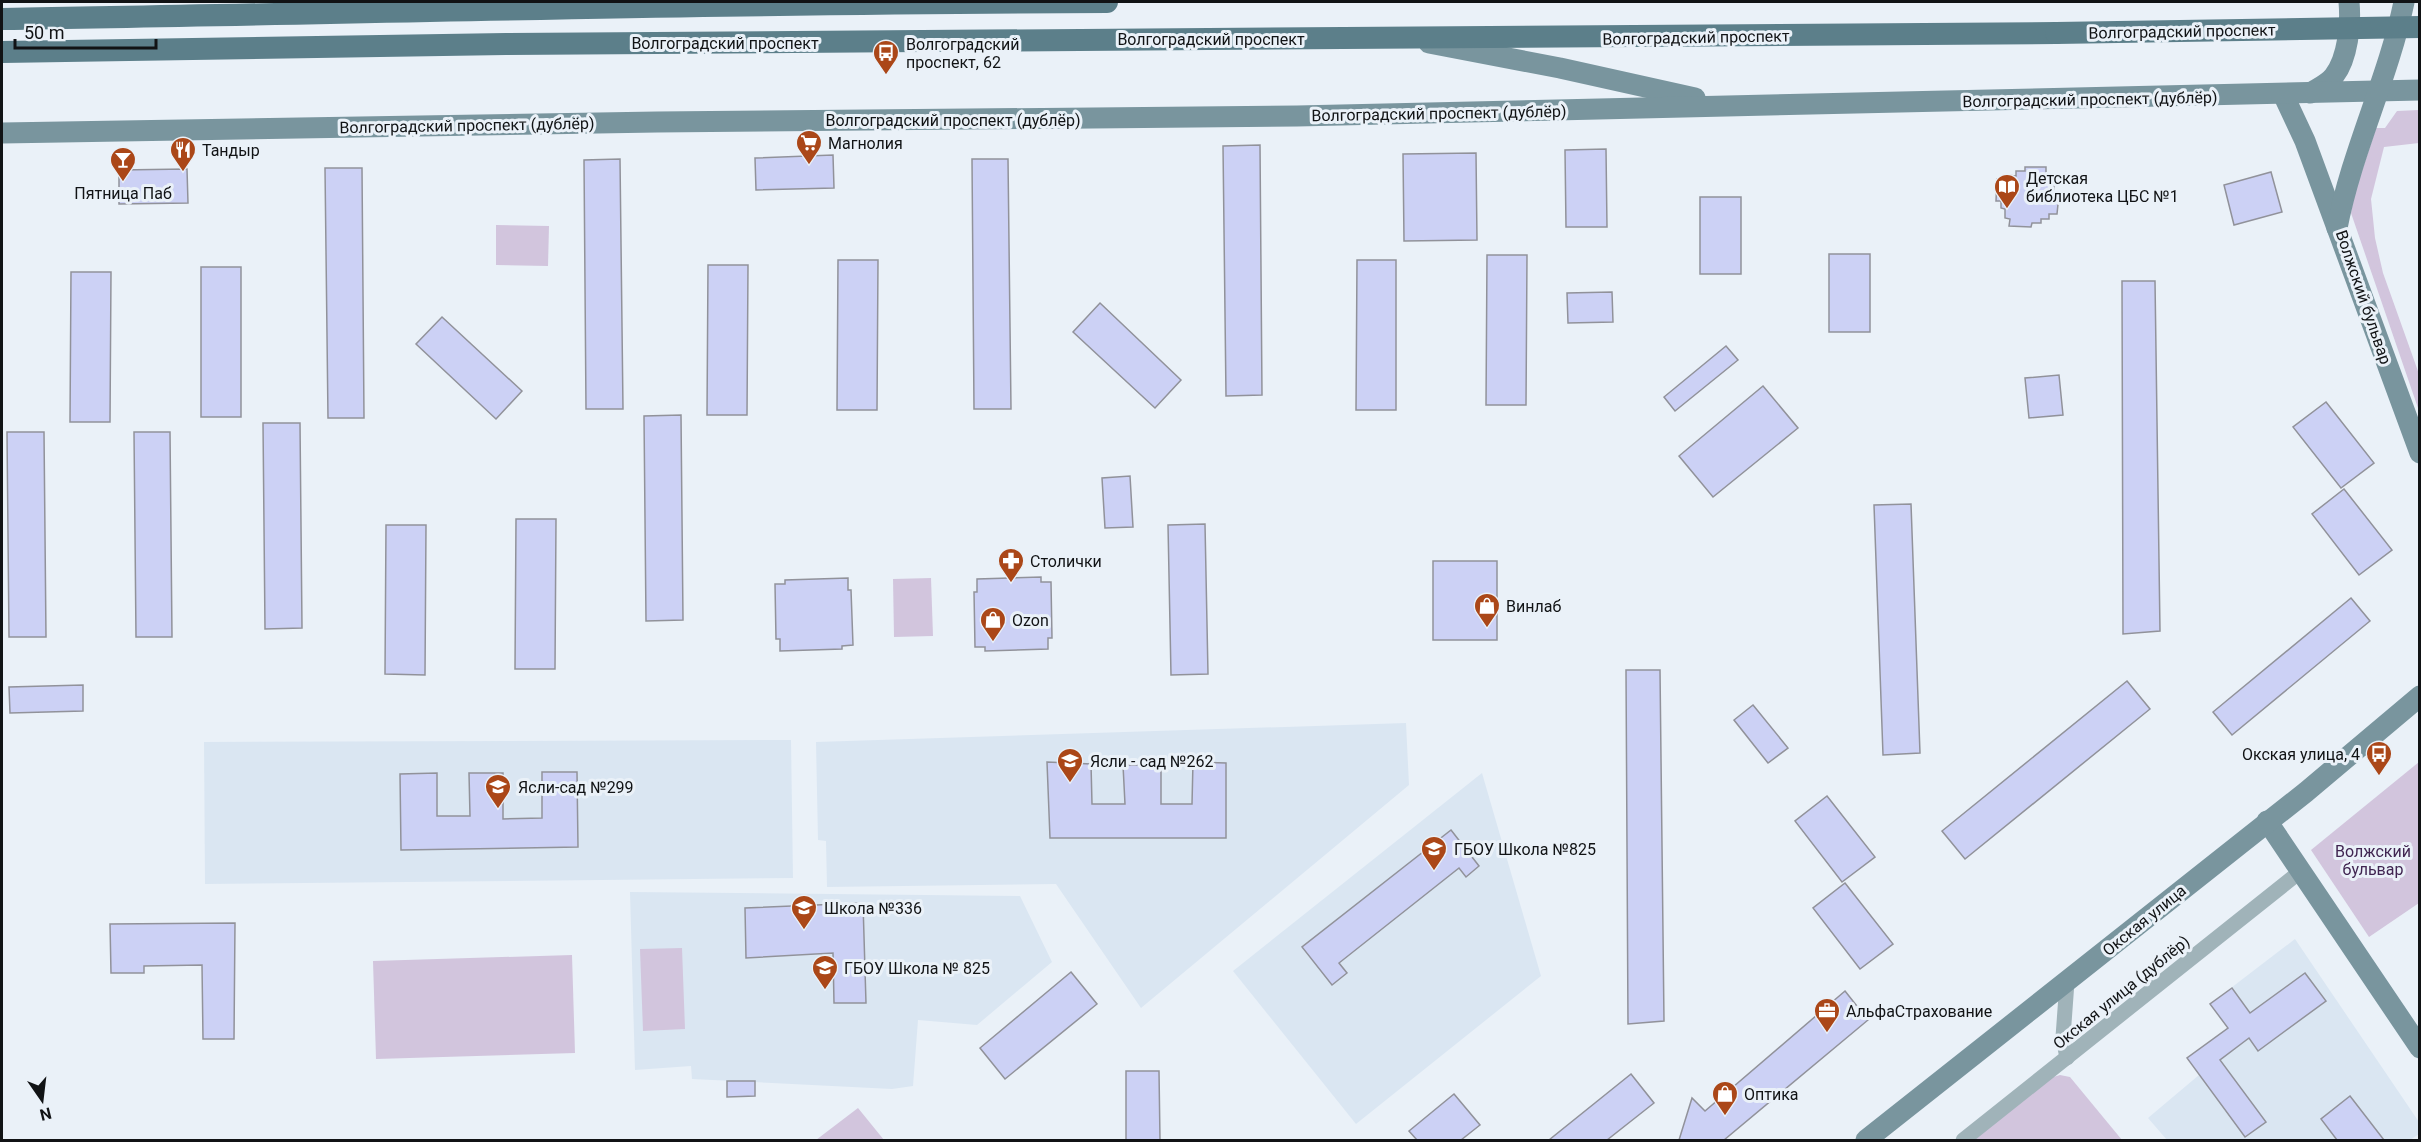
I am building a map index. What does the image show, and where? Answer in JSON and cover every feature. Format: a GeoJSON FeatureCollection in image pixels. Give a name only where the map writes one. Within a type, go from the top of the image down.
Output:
{"type":"FeatureCollection","features":[{"type":"Feature","properties":{"kind":"main road"},"geometry":{"type":"LineString","coordinates":[[428,2],[458,12]]}},
{"type":"Feature","properties":{"kind":"main road"},"geometry":{"type":"LineString","coordinates":[[2,19],[872,3],[1107,2]]}},
{"type":"Feature","properties":{"kind":"main road"},"geometry":{"type":"LineString","coordinates":[[2310,94],[2333,77],[2340,66],[2346,48],[2349,2]]}},
{"type":"Feature","properties":{"kind":"main road","name":"Волжский бульвар"},"geometry":{"type":"LineString","coordinates":[[2404,2],[2392,48],[2343,193],[2337,228],[2420,453]]}},
{"type":"Feature","properties":{"kind":"main road","name":"Волгоградский проспект"},"geometry":{"type":"LineString","coordinates":[[2,52],[518,44],[2056,33],[2420,27]]}},
{"type":"Feature","properties":{"kind":"main road","name":"Волгоградский проспект (дублёр)"},"geometry":{"type":"LineString","coordinates":[[1398,38],[1560,68],[1680,97],[1761,106]]}},
{"type":"Feature","properties":{"kind":"main road","name":"Волгоградский проспект (дублёр)"},"geometry":{"type":"LineString","coordinates":[[2,133],[668,122],[1297,116],[2420,90]]}},
{"type":"Feature","properties":{"kind":"main road"},"geometry":{"type":"LineString","coordinates":[[2283,94],[2305,141],[2337,228]]}},
{"type":"Feature","properties":{"kind":"main road","name":"Окская улица"},"geometry":{"type":"LineString","coordinates":[[1866,1140],[2306,792],[2420,696]]}},
{"type":"Feature","properties":{"kind":"main road"},"geometry":{"type":"LineString","coordinates":[[2267,822],[2420,1048]]}},
{"type":"Feature","properties":{"kind":"street","name":"Окская улица (дублёр)"},"geometry":{"type":"LineString","coordinates":[[1963,1140],[2301,871]]}},
{"type":"Feature","properties":{"kind":"street"},"geometry":{"type":"LineString","coordinates":[[2067,982],[2063,1037],[2067,1058]]}},
{"type":"Feature","properties":{"kind":"shaded area"},"geometry":{"type":"Polygon","coordinates":[[[1406,723],[1409,785],[1141,1008],[1056,884],[827,887],[826,841],[818,840],[816,742],[1406,723]]]}},
{"type":"Feature","properties":{"kind":"shaded area","name":"Ясли-сад №299"},"geometry":{"type":"Polygon","coordinates":[[[791,740],[793,878],[205,884],[204,742],[791,740]]]}},
{"type":"Feature","properties":{"kind":"shaded area","name":"ГБОУ Школа №825"},"geometry":{"type":"Polygon","coordinates":[[[1482,773],[1541,976],[1356,1124],[1233,971],[1482,773]]]}},
{"type":"Feature","properties":{"kind":"shaded area","name":"ГБОУ Школа № 825"},"geometry":{"type":"Polygon","coordinates":[[[630,892],[1020,896],[1052,962],[977,1025],[918,1020],[913,1086],[892,1089],[692,1079],[691,1066],[635,1070],[630,892]]]}},
{"type":"Feature","properties":{"kind":"shaded area"},"geometry":{"type":"Polygon","coordinates":[[[2295,939],[2419,1122],[2419,1134],[2410,1140],[2167,1140],[2148,1118],[2199,1075],[2187,1058],[2228,1028],[2210,1004],[2295,939]]]}},
{"type":"Feature","properties":{"kind":"green space"},"geometry":{"type":"Polygon","coordinates":[[[2419,110],[2419,143],[2384,147],[2371,199],[2375,238],[2383,273],[2419,374],[2419,411],[2351,213],[2354,195],[2376,128],[2385,128],[2397,111],[2419,110]]]}},
{"type":"Feature","properties":{"kind":"green space"},"geometry":{"type":"Polygon","coordinates":[[[496,225],[549,226],[548,266],[496,265],[496,225]]]}},
{"type":"Feature","properties":{"kind":"green space"},"geometry":{"type":"Polygon","coordinates":[[[931,578],[933,636],[894,637],[893,579],[931,578]]]}},
{"type":"Feature","properties":{"kind":"green space","name":"Волжский бульвар"},"geometry":{"type":"Polygon","coordinates":[[[2419,762],[2419,903],[2369,937],[2311,850],[2419,762]]]}},
{"type":"Feature","properties":{"kind":"green space"},"geometry":{"type":"Polygon","coordinates":[[[682,948],[685,1029],[643,1031],[640,949],[682,948]]]}},
{"type":"Feature","properties":{"kind":"green space"},"geometry":{"type":"Polygon","coordinates":[[[572,955],[575,1053],[376,1059],[373,961],[572,955]]]}},
{"type":"Feature","properties":{"kind":"green space"},"geometry":{"type":"Polygon","coordinates":[[[2060,1075],[2070,1077],[2122,1140],[1974,1140],[2050,1078],[2060,1075]]]}},
{"type":"Feature","properties":{"kind":"green space"},"geometry":{"type":"Polygon","coordinates":[[[858,1108],[884,1140],[816,1140],[858,1108]]]}},
{"type":"Feature","properties":{"kind":"building"},"geometry":{"type":"Polygon","coordinates":[[[1260,145],[1262,395],[1226,396],[1223,146],[1260,145]]]}},
{"type":"Feature","properties":{"kind":"building"},"geometry":{"type":"Polygon","coordinates":[[[1606,149],[1607,227],[1566,227],[1565,150],[1606,149]]]}},
{"type":"Feature","properties":{"kind":"building"},"geometry":{"type":"Polygon","coordinates":[[[1476,153],[1477,240],[1404,241],[1403,154],[1476,153]]]}},
{"type":"Feature","properties":{"kind":"building"},"geometry":{"type":"Polygon","coordinates":[[[833,155],[834,188],[756,190],[755,158],[833,155]]]}},
{"type":"Feature","properties":{"kind":"building"},"geometry":{"type":"Polygon","coordinates":[[[620,159],[623,409],[586,409],[584,160],[620,159]]]}},
{"type":"Feature","properties":{"kind":"building"},"geometry":{"type":"Polygon","coordinates":[[[972,159],[1008,159],[1011,409],[974,409],[972,159]]]}},
{"type":"Feature","properties":{"kind":"building"},"geometry":{"type":"Polygon","coordinates":[[[2025,167],[2046,167],[2046,175],[2050,175],[2050,184],[2054,184],[2054,194],[2059,194],[2057,214],[2049,214],[2049,219],[2041,219],[2041,223],[2032,223],[2031,227],[2009,226],[2010,219],[2005,218],[2005,209],[2001,208],[2001,201],[1996,201],[1997,179],[2007,180],[2007,175],[2016,176],[2016,171],[2025,171],[2025,167]]]}},
{"type":"Feature","properties":{"kind":"building"},"geometry":{"type":"Polygon","coordinates":[[[325,168],[362,168],[364,418],[328,418],[325,168]]]}},
{"type":"Feature","properties":{"kind":"building"},"geometry":{"type":"Polygon","coordinates":[[[187,169],[188,203],[119,204],[119,170],[187,169]]]}},
{"type":"Feature","properties":{"kind":"building"},"geometry":{"type":"Polygon","coordinates":[[[2271,172],[2282,212],[2234,225],[2224,185],[2271,172]]]}},
{"type":"Feature","properties":{"kind":"building"},"geometry":{"type":"Polygon","coordinates":[[[1700,197],[1741,197],[1741,274],[1700,274],[1700,197]]]}},
{"type":"Feature","properties":{"kind":"building"},"geometry":{"type":"Polygon","coordinates":[[[1829,254],[1870,254],[1870,332],[1829,332],[1829,254]]]}},
{"type":"Feature","properties":{"kind":"building"},"geometry":{"type":"Polygon","coordinates":[[[1487,255],[1527,255],[1526,405],[1486,405],[1487,255]]]}},
{"type":"Feature","properties":{"kind":"building"},"geometry":{"type":"Polygon","coordinates":[[[838,260],[878,260],[877,410],[837,410],[838,260]]]}},
{"type":"Feature","properties":{"kind":"building"},"geometry":{"type":"Polygon","coordinates":[[[1357,260],[1396,260],[1396,410],[1356,410],[1357,260]]]}},
{"type":"Feature","properties":{"kind":"building"},"geometry":{"type":"Polygon","coordinates":[[[708,265],[748,265],[747,415],[707,415],[708,265]]]}},
{"type":"Feature","properties":{"kind":"building"},"geometry":{"type":"Polygon","coordinates":[[[201,267],[241,267],[241,417],[201,417],[201,267]]]}},
{"type":"Feature","properties":{"kind":"building"},"geometry":{"type":"Polygon","coordinates":[[[71,272],[111,272],[110,422],[70,422],[71,272]]]}},
{"type":"Feature","properties":{"kind":"building"},"geometry":{"type":"Polygon","coordinates":[[[2122,281],[2155,281],[2160,631],[2123,634],[2122,281]]]}},
{"type":"Feature","properties":{"kind":"building"},"geometry":{"type":"Polygon","coordinates":[[[1612,292],[1613,322],[1568,323],[1567,293],[1612,292]]]}},
{"type":"Feature","properties":{"kind":"building"},"geometry":{"type":"Polygon","coordinates":[[[1100,303],[1181,380],[1155,408],[1073,332],[1100,303]]]}},
{"type":"Feature","properties":{"kind":"building"},"geometry":{"type":"Polygon","coordinates":[[[442,317],[522,391],[496,419],[416,344],[442,317]]]}},
{"type":"Feature","properties":{"kind":"building"},"geometry":{"type":"Polygon","coordinates":[[[1726,346],[1738,360],[1675,411],[1664,397],[1726,346]]]}},
{"type":"Feature","properties":{"kind":"building"},"geometry":{"type":"Polygon","coordinates":[[[2059,375],[2063,415],[2029,418],[2025,378],[2059,375]]]}},
{"type":"Feature","properties":{"kind":"building"},"geometry":{"type":"Polygon","coordinates":[[[1763,386],[1798,428],[1713,497],[1679,456],[1763,386]]]}},
{"type":"Feature","properties":{"kind":"building"},"geometry":{"type":"Polygon","coordinates":[[[2326,402],[2374,463],[2341,488],[2293,427],[2326,402]]]}},
{"type":"Feature","properties":{"kind":"building"},"geometry":{"type":"Polygon","coordinates":[[[681,415],[683,620],[646,621],[644,416],[681,415]]]}},
{"type":"Feature","properties":{"kind":"building"},"geometry":{"type":"Polygon","coordinates":[[[263,423],[300,423],[302,628],[265,629],[263,423]]]}},
{"type":"Feature","properties":{"kind":"building"},"geometry":{"type":"Polygon","coordinates":[[[7,432],[44,432],[46,637],[9,637],[7,432]]]}},
{"type":"Feature","properties":{"kind":"building"},"geometry":{"type":"Polygon","coordinates":[[[134,432],[170,432],[172,637],[136,637],[134,432]]]}},
{"type":"Feature","properties":{"kind":"building"},"geometry":{"type":"Polygon","coordinates":[[[1130,476],[1133,527],[1105,528],[1102,478],[1130,476]]]}},
{"type":"Feature","properties":{"kind":"building"},"geometry":{"type":"Polygon","coordinates":[[[2344,489],[2392,550],[2359,575],[2312,514],[2344,489]]]}},
{"type":"Feature","properties":{"kind":"building"},"geometry":{"type":"Polygon","coordinates":[[[1911,504],[1920,753],[1883,755],[1874,505],[1911,504]]]}},
{"type":"Feature","properties":{"kind":"building"},"geometry":{"type":"Polygon","coordinates":[[[516,519],[556,519],[555,669],[515,669],[516,519]]]}},
{"type":"Feature","properties":{"kind":"building"},"geometry":{"type":"Polygon","coordinates":[[[1205,524],[1208,674],[1171,675],[1168,525],[1205,524]]]}},
{"type":"Feature","properties":{"kind":"building"},"geometry":{"type":"Polygon","coordinates":[[[386,525],[426,525],[425,675],[385,674],[386,525]]]}},
{"type":"Feature","properties":{"kind":"building"},"geometry":{"type":"Polygon","coordinates":[[[1433,561],[1497,561],[1497,640],[1433,640],[1433,561]]]}},
{"type":"Feature","properties":{"kind":"building"},"geometry":{"type":"Polygon","coordinates":[[[1041,577],[1041,582],[1051,582],[1052,638],[1048,638],[1048,649],[985,651],[985,647],[975,647],[974,592],[977,592],[977,579],[1041,577]]]}},
{"type":"Feature","properties":{"kind":"building"},"geometry":{"type":"Polygon","coordinates":[[[848,578],[848,590],[851,590],[853,645],[842,646],[842,649],[780,651],[780,639],[776,639],[775,584],[785,584],[785,580],[848,578]]]}},
{"type":"Feature","properties":{"kind":"building"},"geometry":{"type":"Polygon","coordinates":[[[2351,598],[2370,621],[2232,735],[2213,712],[2351,598]]]}},
{"type":"Feature","properties":{"kind":"building"},"geometry":{"type":"Polygon","coordinates":[[[1626,670],[1660,670],[1664,1021],[1628,1024],[1626,670]]]}},
{"type":"Feature","properties":{"kind":"building"},"geometry":{"type":"Polygon","coordinates":[[[2127,681],[2150,709],[1965,859],[1942,831],[2127,681]]]}},
{"type":"Feature","properties":{"kind":"building"},"geometry":{"type":"Polygon","coordinates":[[[83,685],[83,711],[10,713],[9,687],[83,685]]]}},
{"type":"Feature","properties":{"kind":"building"},"geometry":{"type":"Polygon","coordinates":[[[1753,705],[1788,748],[1768,763],[1734,720],[1753,705]]]}},
{"type":"Feature","properties":{"kind":"building","name":"Ясли - сад №262"},"geometry":{"type":"Polygon","coordinates":[[[1047,762],[1091,764],[1092,804],[1125,804],[1123,765],[1161,765],[1161,804],[1192,804],[1193,762],[1226,763],[1226,838],[1050,838],[1047,762]]]}},
{"type":"Feature","properties":{"kind":"building"},"geometry":{"type":"Polygon","coordinates":[[[542,772],[577,772],[578,847],[401,850],[400,774],[437,773],[437,816],[470,816],[469,773],[503,773],[503,819],[542,818],[542,772]]]}},
{"type":"Feature","properties":{"kind":"building"},"geometry":{"type":"Polygon","coordinates":[[[1827,796],[1875,857],[1842,882],[1795,821],[1827,796]]]}},
{"type":"Feature","properties":{"kind":"building"},"geometry":{"type":"Polygon","coordinates":[[[1451,830],[1479,866],[1466,877],[1459,868],[1339,963],[1347,973],[1332,985],[1302,947],[1451,830]]]}},
{"type":"Feature","properties":{"kind":"building"},"geometry":{"type":"Polygon","coordinates":[[[1845,883],[1893,944],[1860,969],[1813,908],[1845,883]]]}},
{"type":"Feature","properties":{"kind":"building","name":"Школа №336"},"geometry":{"type":"Polygon","coordinates":[[[863,903],[866,1003],[834,1003],[833,953],[746,958],[745,908],[863,903]]]}},
{"type":"Feature","properties":{"kind":"building"},"geometry":{"type":"Polygon","coordinates":[[[235,923],[234,1039],[203,1039],[202,965],[144,966],[144,973],[111,973],[110,924],[235,923]]]}},
{"type":"Feature","properties":{"kind":"building"},"geometry":{"type":"Polygon","coordinates":[[[1071,972],[1097,1004],[1005,1079],[980,1048],[1071,972]]]}},
{"type":"Feature","properties":{"kind":"building"},"geometry":{"type":"Polygon","coordinates":[[[2305,973],[2326,1001],[2258,1051],[2249,1038],[2220,1060],[2266,1122],[2245,1137],[2187,1058],[2228,1028],[2210,1004],[2232,988],[2250,1013],[2305,973]]]}},
{"type":"Feature","properties":{"kind":"building"},"geometry":{"type":"Polygon","coordinates":[[[1845,991],[1868,1020],[1724,1140],[1679,1140],[1692,1098],[1705,1111],[1845,991]]]}},
{"type":"Feature","properties":{"kind":"building"},"geometry":{"type":"Polygon","coordinates":[[[1126,1071],[1159,1071],[1160,1140],[1126,1140],[1126,1071]]]}},
{"type":"Feature","properties":{"kind":"building"},"geometry":{"type":"Polygon","coordinates":[[[1631,1074],[1654,1103],[1607,1140],[1549,1140],[1631,1074]]]}},
{"type":"Feature","properties":{"kind":"building"},"geometry":{"type":"Polygon","coordinates":[[[727,1081],[755,1081],[755,1096],[727,1097],[727,1081]]]}},
{"type":"Feature","properties":{"kind":"building"},"geometry":{"type":"Polygon","coordinates":[[[1454,1094],[1480,1125],[1461,1140],[1417,1140],[1409,1131],[1454,1094]]]}},
{"type":"Feature","properties":{"kind":"building"},"geometry":{"type":"Polygon","coordinates":[[[2350,1096],[2384,1140],[2337,1140],[2321,1119],[2350,1096]]]}},
{"type":"Feature","properties":{"kind":"place","name":"Волгоградский проспект, 62"},"geometry":{"type":"Point","coordinates":[886,76]}},
{"type":"Feature","properties":{"kind":"place","name":"Магнолия"},"geometry":{"type":"Point","coordinates":[809,166]}},
{"type":"Feature","properties":{"kind":"place","name":"Тандыр"},"geometry":{"type":"Point","coordinates":[183,173]}},
{"type":"Feature","properties":{"kind":"place","name":"Пятница Паб"},"geometry":{"type":"Point","coordinates":[123,183]}},
{"type":"Feature","properties":{"kind":"place","name":"Детская библиотека ЦБС №1"},"geometry":{"type":"Point","coordinates":[2007,210]}},
{"type":"Feature","properties":{"kind":"place","name":"Столички"},"geometry":{"type":"Point","coordinates":[1011,584]}},
{"type":"Feature","properties":{"kind":"place","name":"Винлаб"},"geometry":{"type":"Point","coordinates":[1487,629]}},
{"type":"Feature","properties":{"kind":"place","name":"Ozon"},"geometry":{"type":"Point","coordinates":[993,643]}},
{"type":"Feature","properties":{"kind":"place","name":"Окская улица, 4"},"geometry":{"type":"Point","coordinates":[2379,777]}},
{"type":"Feature","properties":{"kind":"place","name":"Ясли - сад №262"},"geometry":{"type":"Point","coordinates":[1070,784]}},
{"type":"Feature","properties":{"kind":"place","name":"Ясли-сад №299"},"geometry":{"type":"Point","coordinates":[498,810]}},
{"type":"Feature","properties":{"kind":"place","name":"ГБОУ Школа №825"},"geometry":{"type":"Point","coordinates":[1434,872]}},
{"type":"Feature","properties":{"kind":"place","name":"Школа №336"},"geometry":{"type":"Point","coordinates":[804,931]}},
{"type":"Feature","properties":{"kind":"place","name":"ГБОУ Школа № 825"},"geometry":{"type":"Point","coordinates":[825,991]}},
{"type":"Feature","properties":{"kind":"place","name":"АльфаСтрахование"},"geometry":{"type":"Point","coordinates":[1827,1034]}},
{"type":"Feature","properties":{"kind":"place","name":"Оптика"},"geometry":{"type":"Point","coordinates":[1725,1117]}}]}
